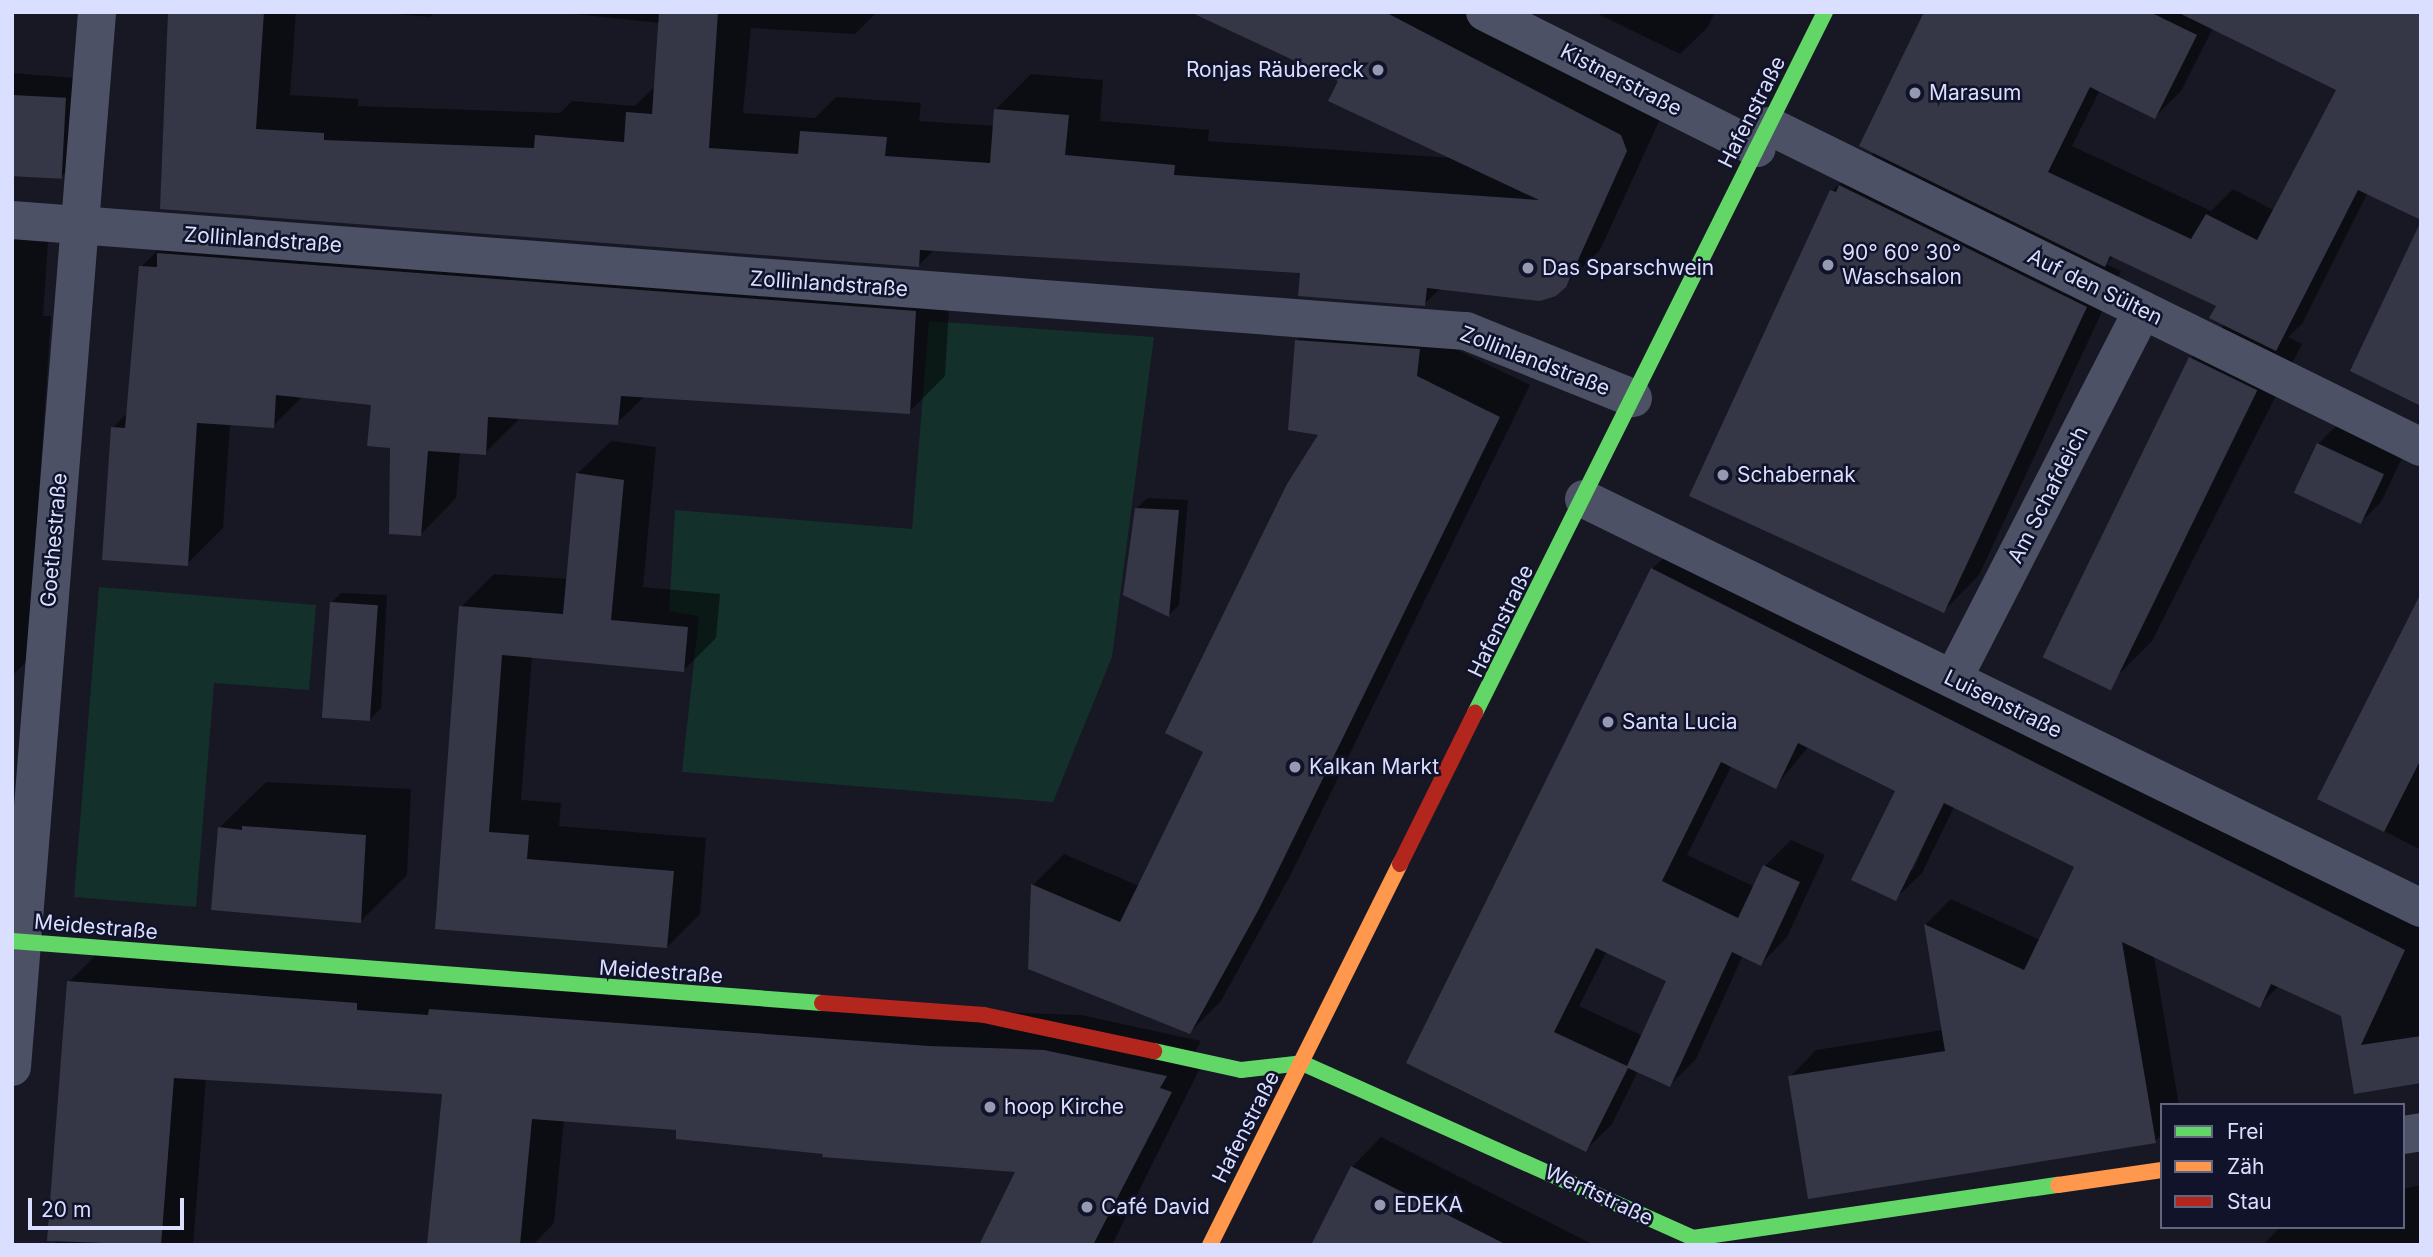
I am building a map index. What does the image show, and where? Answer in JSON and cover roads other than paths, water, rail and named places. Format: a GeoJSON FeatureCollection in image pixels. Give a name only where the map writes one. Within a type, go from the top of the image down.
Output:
{"type":"FeatureCollection","features":[{"type":"Feature","properties":{"kind":"street","name":"Goethestraße"},"geometry":{"type":"LineString","coordinates":[[12,1067],[17,942],[97,12]]}},
{"type":"Feature","properties":{"kind":"street","name":"Kistnerstraße"},"geometry":{"type":"LineString","coordinates":[[1485,12],[1763,137]]}},
{"type":"Feature","properties":{"kind":"street","name":"Hafenstraße"},"geometry":{"type":"LineString","coordinates":[[1210,1245],[1825,12]]}},
{"type":"Feature","properties":{"kind":"street","name":"Auf den Sülten"},"geometry":{"type":"LineString","coordinates":[[1763,137],[2143,310],[2421,447]]}},
{"type":"Feature","properties":{"kind":"street","name":"Zollinlandstraße"},"geometry":{"type":"LineString","coordinates":[[12,220],[1466,331],[1633,398]]}},
{"type":"Feature","properties":{"kind":"street","name":"Am Schafdeich"},"geometry":{"type":"LineString","coordinates":[[1953,680],[2143,310]]}},
{"type":"Feature","properties":{"kind":"street","name":"Luisenstraße"},"geometry":{"type":"LineString","coordinates":[[1584,499],[2421,908]]}},
{"type":"Feature","properties":{"kind":"street","name":"Meidestraße"},"geometry":{"type":"LineString","coordinates":[[17,942],[984,1015],[1241,1070],[1302,1063]]}},
{"type":"Feature","properties":{"kind":"street","name":"Werftstraße"},"geometry":{"type":"LineString","coordinates":[[1302,1063],[1693,1238],[2160,1170]]}},
{"type":"Feature","properties":{"kind":"place","name":"Ronjas Räubereck"},"geometry":{"type":"Point","coordinates":[1378,70]}},
{"type":"Feature","properties":{"kind":"place","name":"Marasum"},"geometry":{"type":"Point","coordinates":[1915,93]}},
{"type":"Feature","properties":{"kind":"place","name":"90° 60° 30° Waschsalon"},"geometry":{"type":"Point","coordinates":[1828,265]}},
{"type":"Feature","properties":{"kind":"place","name":"Das Sparschwein"},"geometry":{"type":"Point","coordinates":[1528,268]}},
{"type":"Feature","properties":{"kind":"place","name":"Schabernak"},"geometry":{"type":"Point","coordinates":[1723,475]}},
{"type":"Feature","properties":{"kind":"place","name":"Santa Lucia"},"geometry":{"type":"Point","coordinates":[1608,722]}},
{"type":"Feature","properties":{"kind":"place","name":"Kalkan Markt"},"geometry":{"type":"Point","coordinates":[1295,767]}},
{"type":"Feature","properties":{"kind":"place","name":"hoop Kirche"},"geometry":{"type":"Point","coordinates":[990,1107]}},
{"type":"Feature","properties":{"kind":"place","name":"EDEKA"},"geometry":{"type":"Point","coordinates":[1380,1205]}},
{"type":"Feature","properties":{"kind":"place","name":"Café David"},"geometry":{"type":"Point","coordinates":[1087,1207]}}]}
